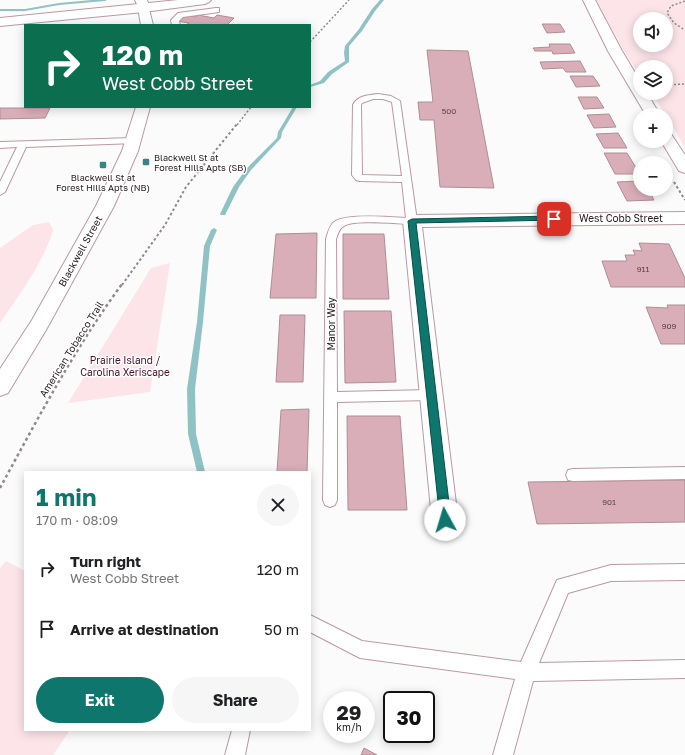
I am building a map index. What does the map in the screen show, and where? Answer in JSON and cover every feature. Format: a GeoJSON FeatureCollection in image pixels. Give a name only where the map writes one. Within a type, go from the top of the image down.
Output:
{"type":"FeatureCollection","features":[{"type":"Feature","properties":{"kind":"street"},"geometry":{"type":"LineString","coordinates":[[0,22],[143,4],[205,0]]}},
{"type":"Feature","properties":{"kind":"street"},"geometry":{"type":"LineString","coordinates":[[589,0],[615,51],[649,108]]}},
{"type":"Feature","properties":{"kind":"street"},"geometry":{"type":"LineString","coordinates":[[143,4],[147,24]]}},
{"type":"Feature","properties":{"kind":"street","name":"Blackwell Street"},"geometry":{"type":"LineString","coordinates":[[0,387],[39,325],[105,206],[122,172],[143,108]]}},
{"type":"Feature","properties":{"kind":"street"},"geometry":{"type":"LineString","coordinates":[[673,148],[685,168]]}},
{"type":"Feature","properties":{"kind":"street","name":"West Cobb Street"},"geometry":{"type":"LineString","coordinates":[[412,221],[685,218]]}},
{"type":"Feature","properties":{"kind":"street"},"geometry":{"type":"LineString","coordinates":[[412,221],[445,520]]}},
{"type":"Feature","properties":{"kind":"lane"},"geometry":{"type":"LineString","coordinates":[[176,24],[175,20],[178,16],[194,15],[217,10],[210,17]]}},
{"type":"Feature","properties":{"kind":"lane"},"geometry":{"type":"LineString","coordinates":[[407,179],[359,178],[357,175],[357,105],[359,101],[377,97],[391,98],[396,101],[400,115],[412,221]]}},
{"type":"Feature","properties":{"kind":"lane"},"geometry":{"type":"LineString","coordinates":[[0,144],[133,141]]}},
{"type":"Feature","properties":{"kind":"lane"},"geometry":{"type":"LineString","coordinates":[[0,192],[23,144]]}},
{"type":"Feature","properties":{"kind":"lane","name":"Manor Way"},"geometry":{"type":"LineString","coordinates":[[330,500],[331,239],[334,229],[340,223],[353,220],[412,221]]}},
{"type":"Feature","properties":{"kind":"lane"},"geometry":{"type":"LineString","coordinates":[[331,397],[431,395]]}},
{"type":"Feature","properties":{"kind":"lane"},"geometry":{"type":"LineString","coordinates":[[574,475],[685,472]]}},
{"type":"Feature","properties":{"kind":"lane"},"geometry":{"type":"LineString","coordinates":[[503,755],[526,672],[563,586],[610,573],[685,572]]}},
{"type":"Feature","properties":{"kind":"lane"},"geometry":{"type":"LineString","coordinates":[[311,624],[360,649],[526,672],[685,669]]}},
{"type":"Feature","properties":{"kind":"lane"},"geometry":{"type":"LineString","coordinates":[[235,755],[241,731]]}},
{"type":"Feature","properties":{"kind":"path"},"geometry":{"type":"LineString","coordinates":[[311,41],[349,0]]}},
{"type":"Feature","properties":{"kind":"path"},"geometry":{"type":"LineString","coordinates":[[675,0],[679,2]]}},
{"type":"Feature","properties":{"kind":"path"},"geometry":{"type":"LineString","coordinates":[[685,1],[679,2],[669,8],[666,13],[674,23],[685,30]]}},
{"type":"Feature","properties":{"kind":"path"},"geometry":{"type":"LineString","coordinates":[[673,85],[685,84]]}},
{"type":"Feature","properties":{"kind":"path","name":"American Tobacco Trail"},"geometry":{"type":"LineString","coordinates":[[0,488],[66,368],[98,317],[166,225],[186,187],[250,108]]}},
{"type":"Feature","properties":{"kind":"green space"},"geometry":{"type":"Polygon","coordinates":[[[596,0],[685,0],[685,148],[673,127],[673,108],[661,108],[656,100],[673,100],[673,60],[633,60],[633,65],[596,0]]]}},
{"type":"Feature","properties":{"kind":"green space"},"geometry":{"type":"Polygon","coordinates":[[[49,222],[53,230],[44,254],[23,290],[0,323],[0,248],[33,225],[49,222]]]}},
{"type":"Feature","properties":{"kind":"green space","name":"Prairie Island / Carolina Xeriscape"},"geometry":{"type":"Polygon","coordinates":[[[170,263],[150,392],[68,403],[151,268],[170,263]]]}},
{"type":"Feature","properties":{"kind":"green space"},"geometry":{"type":"Polygon","coordinates":[[[6,561],[24,570],[24,731],[69,731],[53,755],[0,755],[0,568],[6,561]]]}},
{"type":"Feature","properties":{"kind":"building"},"geometry":{"type":"Polygon","coordinates":[[[183,15],[196,17],[198,15],[214,18],[217,15],[234,18],[228,24],[188,24],[189,23],[176,21],[183,15]]]}},
{"type":"Feature","properties":{"kind":"building"},"geometry":{"type":"Polygon","coordinates":[[[542,24],[560,24],[565,32],[547,33],[542,24]]]}},
{"type":"Feature","properties":{"kind":"building"},"geometry":{"type":"Polygon","coordinates":[[[549,44],[570,44],[575,53],[553,54],[552,51],[535,51],[533,48],[550,47],[549,44]]]}},
{"type":"Feature","properties":{"kind":"building"},"geometry":{"type":"Polygon","coordinates":[[[427,50],[468,51],[494,188],[440,187],[434,120],[420,120],[418,102],[433,102],[427,50]]]}},
{"type":"Feature","properties":{"kind":"building"},"geometry":{"type":"Polygon","coordinates":[[[580,61],[586,72],[566,72],[563,68],[543,69],[540,62],[580,61]]]}},
{"type":"Feature","properties":{"kind":"building"},"geometry":{"type":"Polygon","coordinates":[[[570,76],[593,76],[600,86],[576,87],[570,76]]]}},
{"type":"Feature","properties":{"kind":"building"},"geometry":{"type":"Polygon","coordinates":[[[578,97],[597,97],[604,108],[584,109],[578,97]]]}},
{"type":"Feature","properties":{"kind":"building"},"geometry":{"type":"Polygon","coordinates":[[[0,108],[50,108],[45,118],[0,119],[0,108]]]}},
{"type":"Feature","properties":{"kind":"building"},"geometry":{"type":"Polygon","coordinates":[[[609,114],[616,127],[594,128],[587,115],[609,114]]]}},
{"type":"Feature","properties":{"kind":"building"},"geometry":{"type":"Polygon","coordinates":[[[618,133],[627,148],[604,148],[596,134],[618,133]]]}},
{"type":"Feature","properties":{"kind":"building"},"geometry":{"type":"Polygon","coordinates":[[[604,153],[627,153],[633,163],[633,174],[615,174],[604,153]]]}},
{"type":"Feature","properties":{"kind":"building"},"geometry":{"type":"Polygon","coordinates":[[[633,181],[633,196],[652,196],[654,200],[627,201],[617,182],[633,181]]]}},
{"type":"Feature","properties":{"kind":"building"},"geometry":{"type":"Polygon","coordinates":[[[317,233],[316,298],[270,298],[276,234],[317,233]]]}},
{"type":"Feature","properties":{"kind":"building"},"geometry":{"type":"Polygon","coordinates":[[[343,234],[384,234],[389,299],[343,299],[343,234]]]}},
{"type":"Feature","properties":{"kind":"building"},"geometry":{"type":"Polygon","coordinates":[[[639,243],[669,244],[685,278],[685,287],[611,287],[602,261],[627,261],[625,255],[635,255],[633,250],[642,251],[639,243]]]}},
{"type":"Feature","properties":{"kind":"building"},"geometry":{"type":"Polygon","coordinates":[[[667,305],[685,305],[685,344],[661,344],[646,307],[668,308],[667,305]]]}},
{"type":"Feature","properties":{"kind":"building"},"geometry":{"type":"Polygon","coordinates":[[[344,311],[391,311],[396,382],[345,383],[344,311]]]}},
{"type":"Feature","properties":{"kind":"building"},"geometry":{"type":"Polygon","coordinates":[[[280,315],[305,315],[303,382],[276,382],[280,315]]]}},
{"type":"Feature","properties":{"kind":"building"},"geometry":{"type":"Polygon","coordinates":[[[309,409],[307,471],[277,471],[281,410],[309,409]]]}},
{"type":"Feature","properties":{"kind":"building"},"geometry":{"type":"Polygon","coordinates":[[[347,416],[400,416],[407,510],[348,510],[347,416]]]}},
{"type":"Feature","properties":{"kind":"building"},"geometry":{"type":"Polygon","coordinates":[[[685,480],[685,522],[537,524],[528,482],[685,480]]]}},
{"type":"Feature","properties":{"kind":"building"},"geometry":{"type":"Polygon","coordinates":[[[364,748],[377,755],[361,755],[364,748]]]}},
{"type":"Feature","properties":{"kind":"waterway"},"geometry":{"type":"LineString","coordinates":[[0,10],[25,10],[59,4],[105,0]]}},
{"type":"Feature","properties":{"kind":"waterway"},"geometry":{"type":"LineString","coordinates":[[311,86],[322,82],[330,73],[347,61],[347,46],[361,30],[373,10],[382,0]]}},
{"type":"Feature","properties":{"kind":"waterway"},"geometry":{"type":"LineString","coordinates":[[223,214],[236,187],[249,169],[279,138],[280,132],[294,108]]}},
{"type":"Feature","properties":{"kind":"waterway"},"geometry":{"type":"LineString","coordinates":[[201,471],[192,434],[191,389],[200,322],[207,246],[214,230]]}},
{"type":"Feature","properties":{"kind":"place","name":"Blackwell St at Forest Hills Apts (SB)"},"geometry":{"type":"Point","coordinates":[146,162]}},
{"type":"Feature","properties":{"kind":"place","name":"Blackwell St at Forest Hills Apts (NB)"},"geometry":{"type":"Point","coordinates":[103,165]}},
{"type":"Feature","properties":{"kind":"route"},"geometry":{"type":"LineString","coordinates":[[445,520],[412,221],[554,219]]}}]}
